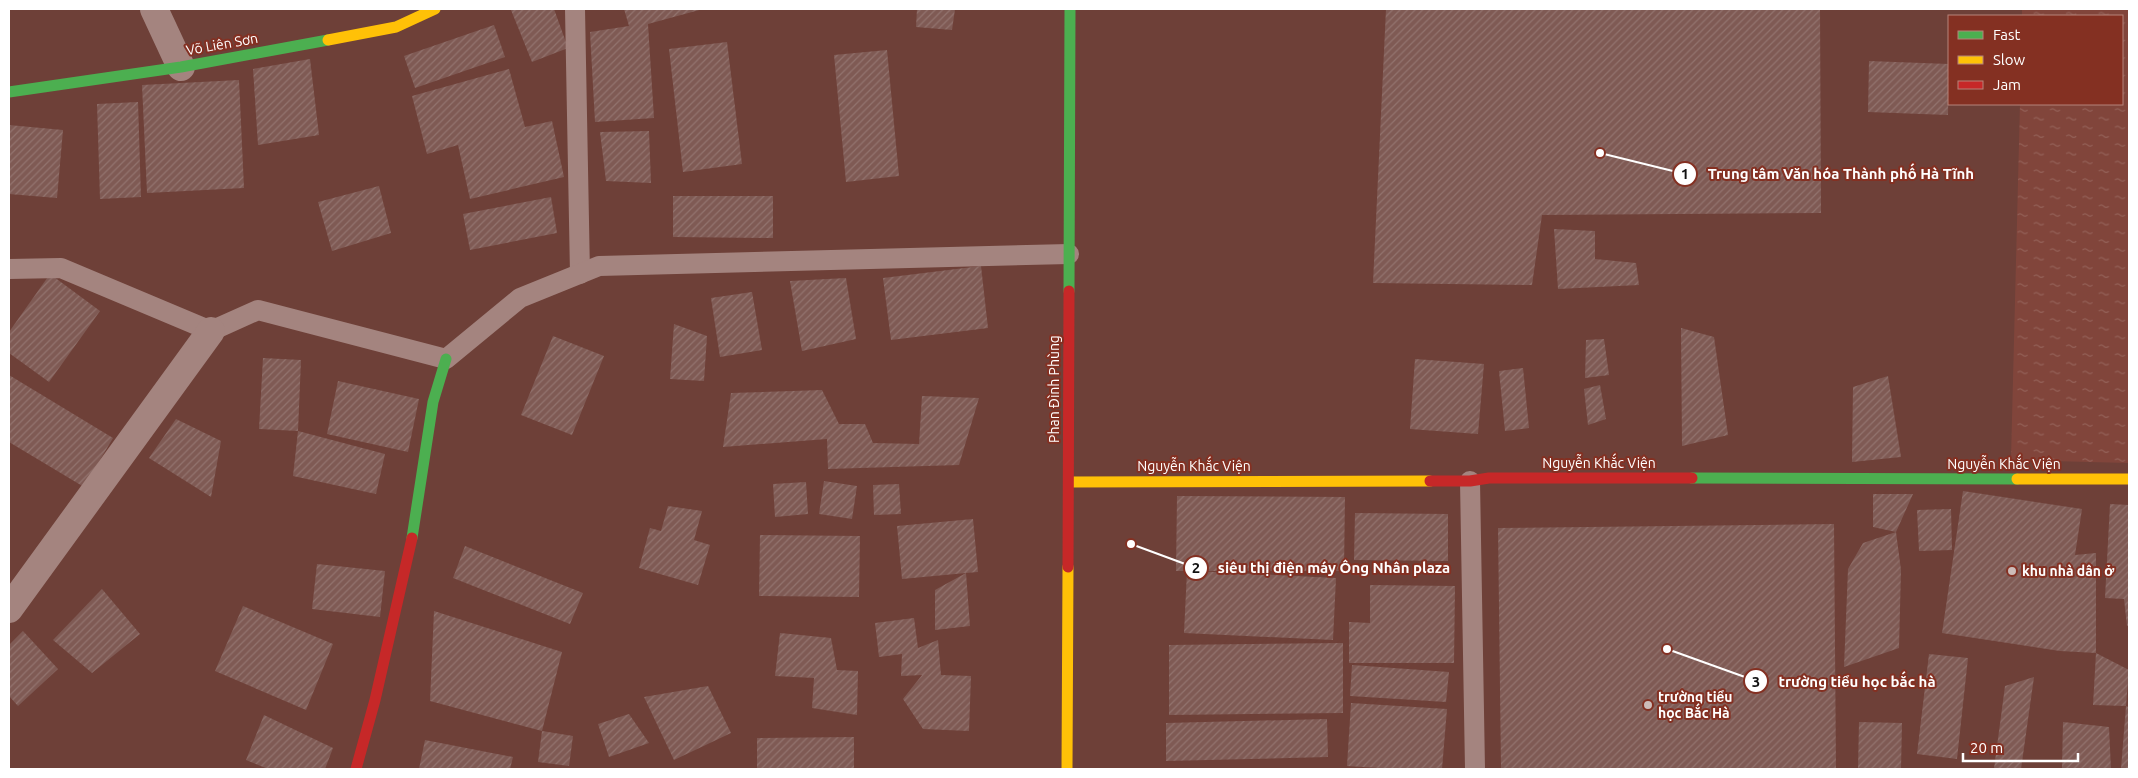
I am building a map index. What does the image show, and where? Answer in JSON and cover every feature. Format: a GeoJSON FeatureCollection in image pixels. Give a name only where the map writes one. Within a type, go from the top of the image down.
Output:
{"type":"FeatureCollection","features":[{"type":"Feature","properties":{"kind":"street"},"geometry":{"type":"LineString","coordinates":[[154,9],[181,67]]}},
{"type":"Feature","properties":{"kind":"street","name":"Võ Liên Sơn"},"geometry":{"type":"LineString","coordinates":[[9,92],[181,67],[396,27],[435,9]]}},
{"type":"Feature","properties":{"kind":"street","name":"Phan Đình Phùng"},"geometry":{"type":"LineString","coordinates":[[1067,769],[1070,9]]}},
{"type":"Feature","properties":{"kind":"street"},"geometry":{"type":"LineString","coordinates":[[9,609],[211,331]]}},
{"type":"Feature","properties":{"kind":"street"},"geometry":{"type":"LineString","coordinates":[[356,769],[375,700],[415,524],[433,402],[446,359]]}},
{"type":"Feature","properties":{"kind":"street","name":"Nguyễn Khắc Viện"},"geometry":{"type":"LineString","coordinates":[[1069,482],[1470,481],[1489,478],[2129,479]]}},
{"type":"Feature","properties":{"kind":"lane"},"geometry":{"type":"LineString","coordinates":[[575,9],[580,274]]}},
{"type":"Feature","properties":{"kind":"lane"},"geometry":{"type":"LineString","coordinates":[[9,269],[61,268],[211,331],[258,310],[446,359],[520,298],[599,266],[1069,254]]}},
{"type":"Feature","properties":{"kind":"lane"},"geometry":{"type":"LineString","coordinates":[[1470,481],[1475,769]]}},
{"type":"Feature","properties":{"kind":"water"},"geometry":{"type":"Polygon","coordinates":[[[2022,9],[2129,9],[2129,463],[2011,460],[2020,105],[2123,105],[2123,15],[2022,15],[2022,9]]]}},
{"type":"Feature","properties":{"kind":"building"},"geometry":{"type":"Polygon","coordinates":[[[554,9],[568,48],[532,62],[511,10],[554,9]]]}},
{"type":"Feature","properties":{"kind":"building"},"geometry":{"type":"Polygon","coordinates":[[[624,9],[703,9],[648,24],[654,118],[595,122],[590,32],[629,26],[624,9]]]}},
{"type":"Feature","properties":{"kind":"building"},"geometry":{"type":"Polygon","coordinates":[[[917,9],[955,9],[952,30],[916,27],[917,9]]]}},
{"type":"Feature","properties":{"kind":"building"},"geometry":{"type":"Polygon","coordinates":[[[1386,9],[1820,9],[1821,213],[1542,215],[1532,285],[1373,283],[1386,9]]]}},
{"type":"Feature","properties":{"kind":"building"},"geometry":{"type":"Polygon","coordinates":[[[494,25],[505,57],[415,88],[404,56],[494,25]]]}},
{"type":"Feature","properties":{"kind":"building"},"geometry":{"type":"Polygon","coordinates":[[[727,42],[742,164],[683,172],[669,49],[727,42]]]}},
{"type":"Feature","properties":{"kind":"building"},"geometry":{"type":"Polygon","coordinates":[[[887,50],[899,176],[846,182],[834,55],[887,50]]]}},
{"type":"Feature","properties":{"kind":"building"},"geometry":{"type":"Polygon","coordinates":[[[310,59],[319,135],[258,145],[253,69],[310,59]]]}},
{"type":"Feature","properties":{"kind":"building"},"geometry":{"type":"Polygon","coordinates":[[[1869,61],[1948,64],[1948,115],[1868,112],[1869,61]]]}},
{"type":"Feature","properties":{"kind":"building"},"geometry":{"type":"Polygon","coordinates":[[[509,69],[525,127],[552,121],[564,177],[470,199],[458,145],[427,154],[412,96],[509,69]]]}},
{"type":"Feature","properties":{"kind":"building"},"geometry":{"type":"Polygon","coordinates":[[[239,80],[244,188],[147,193],[142,85],[239,80]]]}},
{"type":"Feature","properties":{"kind":"building"},"geometry":{"type":"Polygon","coordinates":[[[138,102],[141,197],[100,199],[97,104],[138,102]]]}},
{"type":"Feature","properties":{"kind":"building"},"geometry":{"type":"Polygon","coordinates":[[[9,125],[63,130],[57,198],[9,194],[9,125]]]}},
{"type":"Feature","properties":{"kind":"building"},"geometry":{"type":"Polygon","coordinates":[[[649,131],[651,183],[606,181],[600,132],[649,131]]]}},
{"type":"Feature","properties":{"kind":"building"},"geometry":{"type":"Polygon","coordinates":[[[379,186],[391,233],[332,251],[318,202],[379,186]]]}},
{"type":"Feature","properties":{"kind":"building"},"geometry":{"type":"Polygon","coordinates":[[[673,196],[773,196],[773,238],[673,237],[673,196]]]}},
{"type":"Feature","properties":{"kind":"building"},"geometry":{"type":"Polygon","coordinates":[[[551,197],[557,233],[470,250],[463,214],[551,197]]]}},
{"type":"Feature","properties":{"kind":"building"},"geometry":{"type":"Polygon","coordinates":[[[1554,229],[1595,231],[1595,259],[1636,263],[1639,285],[1558,289],[1554,229]]]}},
{"type":"Feature","properties":{"kind":"building"},"geometry":{"type":"Polygon","coordinates":[[[981,266],[988,328],[891,340],[883,278],[981,266]]]}},
{"type":"Feature","properties":{"kind":"building"},"geometry":{"type":"Polygon","coordinates":[[[50,274],[100,311],[49,382],[9,353],[9,332],[50,274]]]}},
{"type":"Feature","properties":{"kind":"building"},"geometry":{"type":"Polygon","coordinates":[[[846,278],[856,339],[802,351],[790,281],[846,278]]]}},
{"type":"Feature","properties":{"kind":"building"},"geometry":{"type":"Polygon","coordinates":[[[752,292],[762,350],[720,357],[711,298],[752,292]]]}},
{"type":"Feature","properties":{"kind":"building"},"geometry":{"type":"Polygon","coordinates":[[[674,324],[707,336],[704,381],[670,379],[674,324]]]}},
{"type":"Feature","properties":{"kind":"building"},"geometry":{"type":"Polygon","coordinates":[[[1681,328],[1714,337],[1728,435],[1682,446],[1681,328]]]}},
{"type":"Feature","properties":{"kind":"building"},"geometry":{"type":"Polygon","coordinates":[[[553,336],[604,356],[572,435],[521,415],[553,336]]]}},
{"type":"Feature","properties":{"kind":"building"},"geometry":{"type":"Polygon","coordinates":[[[1604,339],[1609,375],[1585,378],[1586,340],[1604,339]]]}},
{"type":"Feature","properties":{"kind":"building"},"geometry":{"type":"Polygon","coordinates":[[[263,358],[301,360],[298,431],[259,429],[263,358]]]}},
{"type":"Feature","properties":{"kind":"building"},"geometry":{"type":"Polygon","coordinates":[[[1415,359],[1484,364],[1478,434],[1410,429],[1415,359]]]}},
{"type":"Feature","properties":{"kind":"building"},"geometry":{"type":"Polygon","coordinates":[[[1523,368],[1529,428],[1505,431],[1499,371],[1523,368]]]}},
{"type":"Feature","properties":{"kind":"building"},"geometry":{"type":"Polygon","coordinates":[[[9,375],[113,438],[84,487],[9,442],[9,375]]]}},
{"type":"Feature","properties":{"kind":"building"},"geometry":{"type":"Polygon","coordinates":[[[1888,376],[1901,457],[1852,462],[1853,387],[1888,376]]]}},
{"type":"Feature","properties":{"kind":"building"},"geometry":{"type":"Polygon","coordinates":[[[338,381],[419,399],[408,452],[327,434],[338,381]]]}},
{"type":"Feature","properties":{"kind":"building"},"geometry":{"type":"Polygon","coordinates":[[[1600,385],[1606,419],[1588,425],[1584,389],[1600,385]]]}},
{"type":"Feature","properties":{"kind":"building"},"geometry":{"type":"Polygon","coordinates":[[[822,390],[839,424],[865,424],[873,443],[919,444],[922,396],[979,398],[959,465],[828,469],[827,439],[723,447],[731,393],[822,390]]]}},
{"type":"Feature","properties":{"kind":"building"},"geometry":{"type":"Polygon","coordinates":[[[176,419],[221,441],[211,497],[149,458],[176,419]]]}},
{"type":"Feature","properties":{"kind":"building"},"geometry":{"type":"Polygon","coordinates":[[[298,431],[385,454],[376,494],[293,476],[298,431]]]}},
{"type":"Feature","properties":{"kind":"building"},"geometry":{"type":"Polygon","coordinates":[[[824,481],[857,486],[852,519],[819,514],[824,481]]]}},
{"type":"Feature","properties":{"kind":"building"},"geometry":{"type":"Polygon","coordinates":[[[806,482],[808,514],[775,517],[773,484],[806,482]]]}},
{"type":"Feature","properties":{"kind":"building"},"geometry":{"type":"Polygon","coordinates":[[[899,484],[901,514],[874,515],[873,485],[899,484]]]}},
{"type":"Feature","properties":{"kind":"building","name":"khu nhà dân ở"},"geometry":{"type":"Polygon","coordinates":[[[1963,491],[2082,509],[2075,555],[2096,553],[2096,653],[2060,651],[1942,633],[1963,491]]]}},
{"type":"Feature","properties":{"kind":"building"},"geometry":{"type":"Polygon","coordinates":[[[1873,494],[1913,494],[1896,532],[1873,527],[1873,494]]]}},
{"type":"Feature","properties":{"kind":"building"},"geometry":{"type":"Polygon","coordinates":[[[1177,496],[1345,497],[1344,571],[1193,571],[1336,578],[1333,640],[1184,633],[1187,571],[1176,571],[1177,496]]]}},
{"type":"Feature","properties":{"kind":"building"},"geometry":{"type":"Polygon","coordinates":[[[2110,504],[2129,505],[2129,625],[2127,626],[2124,599],[2105,598],[2110,504]]]}},
{"type":"Feature","properties":{"kind":"building"},"geometry":{"type":"Polygon","coordinates":[[[668,506],[702,511],[694,540],[710,545],[698,585],[639,568],[650,528],[661,531],[668,506]]]}},
{"type":"Feature","properties":{"kind":"building"},"geometry":{"type":"Polygon","coordinates":[[[1951,509],[1952,550],[1919,551],[1917,510],[1951,509]]]}},
{"type":"Feature","properties":{"kind":"building"},"geometry":{"type":"Polygon","coordinates":[[[1355,513],[1448,514],[1448,561],[1354,560],[1355,513]]]}},
{"type":"Feature","properties":{"kind":"building"},"geometry":{"type":"Polygon","coordinates":[[[973,519],[978,572],[902,579],[897,526],[973,519]]]}},
{"type":"Feature","properties":{"kind":"building","name":"trường tiểu học Bắc Hà"},"geometry":{"type":"Polygon","coordinates":[[[1834,524],[1836,769],[1501,769],[1498,528],[1834,524]]]}},
{"type":"Feature","properties":{"kind":"building"},"geometry":{"type":"Polygon","coordinates":[[[1896,532],[1901,570],[1899,648],[1844,667],[1848,569],[1863,543],[1896,532]]]}},
{"type":"Feature","properties":{"kind":"building"},"geometry":{"type":"Polygon","coordinates":[[[760,535],[860,536],[859,597],[759,596],[760,535]]]}},
{"type":"Feature","properties":{"kind":"building"},"geometry":{"type":"Polygon","coordinates":[[[465,546],[583,593],[570,624],[453,578],[465,546]]]}},
{"type":"Feature","properties":{"kind":"building"},"geometry":{"type":"Polygon","coordinates":[[[317,564],[385,571],[380,617],[312,609],[317,564]]]}},
{"type":"Feature","properties":{"kind":"building"},"geometry":{"type":"Polygon","coordinates":[[[966,573],[970,626],[935,630],[935,590],[966,573]]]}},
{"type":"Feature","properties":{"kind":"building"},"geometry":{"type":"Polygon","coordinates":[[[1370,585],[1455,586],[1454,663],[1349,663],[1349,622],[1370,623],[1370,585]]]}},
{"type":"Feature","properties":{"kind":"building"},"geometry":{"type":"Polygon","coordinates":[[[102,589],[140,634],[92,673],[53,640],[102,589]]]}},
{"type":"Feature","properties":{"kind":"building"},"geometry":{"type":"Polygon","coordinates":[[[243,606],[333,644],[306,710],[215,671],[243,606]]]}},
{"type":"Feature","properties":{"kind":"building"},"geometry":{"type":"Polygon","coordinates":[[[434,611],[562,652],[542,731],[430,701],[434,611]]]}},
{"type":"Feature","properties":{"kind":"building"},"geometry":{"type":"Polygon","coordinates":[[[914,618],[918,648],[938,640],[941,675],[971,676],[969,731],[923,729],[903,699],[922,675],[901,676],[902,654],[879,657],[875,623],[914,618]]]}},
{"type":"Feature","properties":{"kind":"building"},"geometry":{"type":"Polygon","coordinates":[[[23,631],[58,669],[18,706],[9,696],[9,645],[23,631]]]}},
{"type":"Feature","properties":{"kind":"building"},"geometry":{"type":"Polygon","coordinates":[[[780,633],[831,638],[837,670],[858,671],[857,715],[812,708],[814,678],[775,676],[780,633]]]}},
{"type":"Feature","properties":{"kind":"building"},"geometry":{"type":"Polygon","coordinates":[[[1343,643],[1343,713],[1169,715],[1169,645],[1343,643]]]}},
{"type":"Feature","properties":{"kind":"building"},"geometry":{"type":"Polygon","coordinates":[[[2096,653],[2129,670],[2126,706],[2093,705],[2096,653]]]}},
{"type":"Feature","properties":{"kind":"building"},"geometry":{"type":"Polygon","coordinates":[[[1929,654],[1968,658],[1957,759],[1917,754],[1929,654]]]}},
{"type":"Feature","properties":{"kind":"building"},"geometry":{"type":"Polygon","coordinates":[[[1352,665],[1449,672],[1446,702],[1350,696],[1352,665]]]}},
{"type":"Feature","properties":{"kind":"building"},"geometry":{"type":"Polygon","coordinates":[[[2034,677],[2021,769],[1994,769],[2005,686],[2034,677]]]}},
{"type":"Feature","properties":{"kind":"building"},"geometry":{"type":"Polygon","coordinates":[[[708,686],[731,733],[674,760],[644,697],[708,686]]]}},
{"type":"Feature","properties":{"kind":"building"},"geometry":{"type":"Polygon","coordinates":[[[1351,703],[1447,709],[1442,769],[1347,766],[1351,703]]]}},
{"type":"Feature","properties":{"kind":"building"},"geometry":{"type":"Polygon","coordinates":[[[2126,706],[2129,707],[2129,769],[2121,769],[2126,706]]]}},
{"type":"Feature","properties":{"kind":"building"},"geometry":{"type":"Polygon","coordinates":[[[629,714],[649,743],[609,757],[598,724],[629,714]]]}},
{"type":"Feature","properties":{"kind":"building"},"geometry":{"type":"Polygon","coordinates":[[[264,715],[333,748],[325,769],[268,769],[246,760],[264,715]]]}},
{"type":"Feature","properties":{"kind":"building"},"geometry":{"type":"Polygon","coordinates":[[[1327,719],[1328,757],[1166,761],[1166,723],[1327,719]]]}},
{"type":"Feature","properties":{"kind":"building"},"geometry":{"type":"Polygon","coordinates":[[[1859,722],[1902,723],[1901,769],[1858,769],[1859,722]]]}},
{"type":"Feature","properties":{"kind":"building"},"geometry":{"type":"Polygon","coordinates":[[[2063,722],[2109,727],[2111,769],[2062,769],[2063,722]]]}},
{"type":"Feature","properties":{"kind":"building"},"geometry":{"type":"Polygon","coordinates":[[[542,731],[573,736],[569,766],[538,762],[542,731]]]}},
{"type":"Feature","properties":{"kind":"building"},"geometry":{"type":"Polygon","coordinates":[[[854,737],[854,769],[757,769],[757,738],[854,737]]]}},
{"type":"Feature","properties":{"kind":"building"},"geometry":{"type":"Polygon","coordinates":[[[425,740],[513,757],[510,769],[419,769],[425,740]]]}},
{"type":"Feature","properties":{"kind":"traffic: fast"},"geometry":{"type":"LineString","coordinates":[[1069,291],[1070,9]]}},
{"type":"Feature","properties":{"kind":"traffic: fast"},"geometry":{"type":"LineString","coordinates":[[9,92],[181,67],[328,40]]}},
{"type":"Feature","properties":{"kind":"traffic: fast"},"geometry":{"type":"LineString","coordinates":[[412,538],[433,402],[446,359]]}},
{"type":"Feature","properties":{"kind":"traffic: fast"},"geometry":{"type":"LineString","coordinates":[[1692,478],[2017,479]]}},
{"type":"Feature","properties":{"kind":"traffic: slow"},"geometry":{"type":"LineString","coordinates":[[328,40],[396,27],[435,9]]}},
{"type":"Feature","properties":{"kind":"traffic: slow"},"geometry":{"type":"LineString","coordinates":[[2017,479],[2129,479]]}},
{"type":"Feature","properties":{"kind":"traffic: slow"},"geometry":{"type":"LineString","coordinates":[[1069,482],[1430,481]]}},
{"type":"Feature","properties":{"kind":"traffic: slow"},"geometry":{"type":"LineString","coordinates":[[1067,769],[1068,567]]}},
{"type":"Feature","properties":{"kind":"traffic: jam"},"geometry":{"type":"LineString","coordinates":[[1068,567],[1069,291]]}},
{"type":"Feature","properties":{"kind":"traffic: jam"},"geometry":{"type":"LineString","coordinates":[[1430,481],[1470,481],[1489,478],[1692,478]]}},
{"type":"Feature","properties":{"kind":"traffic: jam"},"geometry":{"type":"LineString","coordinates":[[356,769],[375,700],[412,538]]}},
{"type":"Feature","properties":{"kind":"place","name":"Trung tâm Văn hóa Thành phố Hà Tĩnh"},"geometry":{"type":"Point","coordinates":[1600,153]}},
{"type":"Feature","properties":{"kind":"place","name":"siêu thị điện máy Ông Nhân plaza"},"geometry":{"type":"Point","coordinates":[1131,544]}},
{"type":"Feature","properties":{"kind":"place","name":"khu nhà dân ở"},"geometry":{"type":"Point","coordinates":[2012,571]}},
{"type":"Feature","properties":{"kind":"place","name":"trường tiểu học bắc hà"},"geometry":{"type":"Point","coordinates":[1667,649]}},
{"type":"Feature","properties":{"kind":"place","name":"trường tiểu học Bắc Hà"},"geometry":{"type":"Point","coordinates":[1648,705]}}]}
